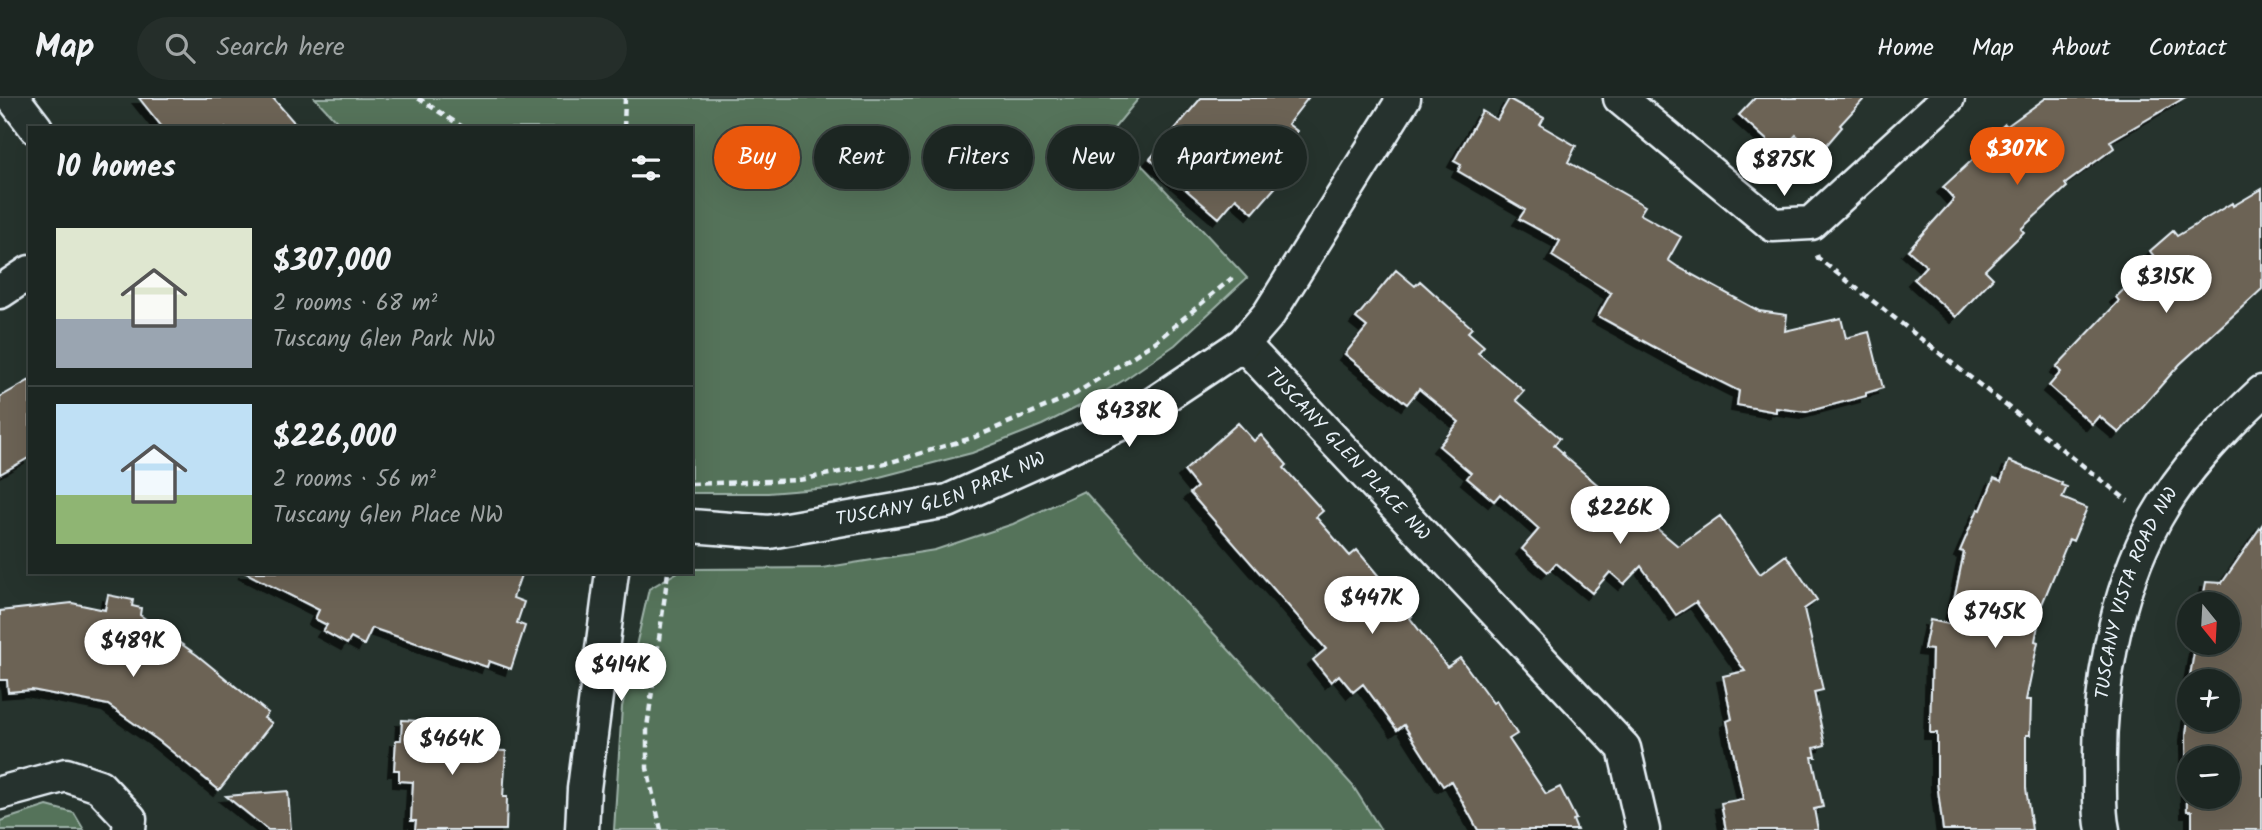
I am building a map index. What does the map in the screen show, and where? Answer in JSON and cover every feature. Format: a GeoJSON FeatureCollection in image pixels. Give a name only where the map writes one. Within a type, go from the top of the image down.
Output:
{"type":"FeatureCollection","features":[{"type":"Feature","properties":{"kind":"street"},"geometry":{"type":"LineString","coordinates":[[13,98],[34,126]]}},
{"type":"Feature","properties":{"kind":"street","name":"TUSCANY GLEN PARK NW"},"geometry":{"type":"LineString","coordinates":[[693,526],[769,532],[948,501],[1129,420],[1243,344],[1269,313],[1404,98]]}},
{"type":"Feature","properties":{"kind":"street"},"geometry":{"type":"LineString","coordinates":[[1620,98],[1773,225],[1811,223],[1948,98]]}},
{"type":"Feature","properties":{"kind":"street"},"geometry":{"type":"LineString","coordinates":[[0,292],[28,273]]}},
{"type":"Feature","properties":{"kind":"street","name":"TUSCANY GLEN PLACE NW"},"geometry":{"type":"LineString","coordinates":[[1243,344],[1625,748],[1643,830]]}},
{"type":"Feature","properties":{"kind":"street","name":"TUSCANY VISTA ROAD NW"},"geometry":{"type":"LineString","coordinates":[[2103,830],[2099,734],[2107,657],[2132,574],[2156,519],[2201,453],[2262,392]]}},
{"type":"Feature","properties":{"kind":"street"},"geometry":{"type":"LineString","coordinates":[[582,830],[584,789],[612,574]]}},
{"type":"Feature","properties":{"kind":"street"},"geometry":{"type":"LineString","coordinates":[[0,793],[66,775],[99,786],[130,819],[130,830]]}},
{"type":"Feature","properties":{"kind":"path"},"geometry":{"type":"LineString","coordinates":[[418,98],[461,126]]}},
{"type":"Feature","properties":{"kind":"path"},"geometry":{"type":"LineString","coordinates":[[624,126],[625,98]]}},
{"type":"Feature","properties":{"kind":"path"},"geometry":{"type":"LineString","coordinates":[[1811,223],[1818,258],[2124,498],[2156,519]]}},
{"type":"Feature","properties":{"kind":"path"},"geometry":{"type":"LineString","coordinates":[[693,484],[799,480],[891,462],[975,437],[1074,394],[1155,342],[1232,278]]}},
{"type":"Feature","properties":{"kind":"path"},"geometry":{"type":"LineString","coordinates":[[661,830],[647,768],[647,728],[668,574]]}},
{"type":"Feature","properties":{"kind":"green space"},"geometry":{"type":"Polygon","coordinates":[[[315,98],[1139,98],[1116,126],[1047,126],[1047,189],[1139,189],[1139,162],[1153,177],[1153,189],[1164,189],[1247,278],[1175,345],[1124,380],[1042,425],[972,453],[841,487],[768,493],[693,493],[693,126],[341,126],[315,98]]]}},
{"type":"Feature","properties":{"kind":"green space"},"geometry":{"type":"Polygon","coordinates":[[[1084,491],[1353,786],[1381,830],[614,830],[622,707],[649,589],[675,574],[693,574],[693,569],[822,568],[935,550],[1013,524],[1084,491]]]}},
{"type":"Feature","properties":{"kind":"green space"},"geometry":{"type":"Polygon","coordinates":[[[47,806],[74,813],[84,830],[0,830],[0,821],[47,806]]]}},
{"type":"Feature","properties":{"kind":"building"},"geometry":{"type":"Polygon","coordinates":[[[139,98],[273,98],[297,126],[161,126],[139,98]]]}},
{"type":"Feature","properties":{"kind":"building"},"geometry":{"type":"Polygon","coordinates":[[[1201,98],[1308,98],[1288,124],[1291,126],[1178,126],[1201,98]]]}},
{"type":"Feature","properties":{"kind":"building"},"geometry":{"type":"Polygon","coordinates":[[[1755,98],[1865,98],[1840,125],[1842,127],[1818,155],[1796,135],[1780,152],[1739,115],[1755,98]]]}},
{"type":"Feature","properties":{"kind":"building"},"geometry":{"type":"Polygon","coordinates":[[[2046,98],[2184,98],[2110,141],[2114,148],[2065,184],[2067,187],[2021,229],[2024,232],[1985,270],[1993,278],[1956,317],[1914,279],[1926,266],[1908,250],[1954,199],[1943,187],[1981,152],[1978,149],[2005,124],[2007,126],[2046,98]]]}},
{"type":"Feature","properties":{"kind":"building"},"geometry":{"type":"Polygon","coordinates":[[[1509,99],[1544,118],[1540,125],[1576,146],[1568,162],[1645,206],[1640,214],[1681,237],[1668,260],[1678,267],[1759,311],[1787,315],[1785,331],[1841,318],[1846,338],[1869,332],[1883,388],[1866,393],[1866,396],[1806,412],[1776,408],[1776,412],[1737,405],[1739,391],[1598,316],[1611,293],[1552,256],[1560,241],[1519,219],[1525,210],[1458,171],[1461,165],[1454,161],[1482,111],[1497,120],[1509,99]]]}},
{"type":"Feature","properties":{"kind":"building"},"geometry":{"type":"Polygon","coordinates":[[[1185,189],[1274,189],[1253,213],[1236,198],[1219,218],[1185,189]]]}},
{"type":"Feature","properties":{"kind":"building"},"geometry":{"type":"Polygon","coordinates":[[[2262,189],[2262,289],[2180,364],[2119,433],[2099,416],[2092,424],[2049,386],[2061,372],[2056,367],[2119,301],[2116,297],[2156,259],[2150,251],[2173,231],[2177,236],[2232,203],[2233,206],[2262,189]]]}},
{"type":"Feature","properties":{"kind":"building"},"geometry":{"type":"Polygon","coordinates":[[[1396,270],[1415,286],[1420,281],[1472,328],[1468,332],[1484,346],[1478,353],[1524,391],[1516,400],[1560,438],[1554,445],[1562,454],[1621,505],[1624,501],[1678,546],[1720,516],[1760,574],[1786,555],[1817,600],[1804,609],[1823,690],[1814,692],[1825,745],[1814,748],[1816,757],[1812,757],[1823,807],[1814,809],[1818,830],[1726,830],[1721,803],[1743,799],[1727,721],[1732,719],[1723,676],[1745,671],[1696,602],[1676,615],[1641,566],[1624,584],[1610,572],[1592,593],[1556,563],[1548,572],[1522,549],[1539,529],[1500,494],[1494,501],[1467,478],[1471,473],[1439,446],[1459,422],[1419,389],[1407,404],[1345,354],[1367,327],[1356,318],[1396,270]]]}},
{"type":"Feature","properties":{"kind":"building"},"geometry":{"type":"Polygon","coordinates":[[[28,381],[28,458],[0,474],[0,397],[28,381]]]}},
{"type":"Feature","properties":{"kind":"building"},"geometry":{"type":"Polygon","coordinates":[[[1238,423],[1254,441],[1261,435],[1287,465],[1284,468],[1323,511],[1316,517],[1350,556],[1357,550],[1412,616],[1410,618],[1447,667],[1460,658],[1493,703],[1496,701],[1517,734],[1509,739],[1546,794],[1560,787],[1576,819],[1573,820],[1577,830],[1478,830],[1451,781],[1443,786],[1404,725],[1397,730],[1363,684],[1353,692],[1339,675],[1331,682],[1313,660],[1326,649],[1190,493],[1197,487],[1184,471],[1238,423]]]}},
{"type":"Feature","properties":{"kind":"building"},"geometry":{"type":"Polygon","coordinates":[[[2009,461],[2062,483],[2061,485],[2067,487],[2062,498],[2087,508],[2073,541],[2069,539],[2042,604],[2035,641],[2038,642],[2026,700],[2031,700],[2030,735],[2026,735],[2026,788],[2032,830],[1943,830],[1937,782],[1937,733],[1930,733],[1932,650],[1924,649],[1930,620],[1949,624],[1964,552],[1960,551],[1994,478],[2001,481],[2009,461]]]}},
{"type":"Feature","properties":{"kind":"building"},"geometry":{"type":"Polygon","coordinates":[[[2262,525],[2262,830],[2192,830],[2192,811],[2187,811],[2240,809],[2240,746],[2186,746],[2186,732],[2240,732],[2240,669],[2191,669],[2194,655],[2240,655],[2240,592],[2204,592],[2206,582],[2222,583],[2262,525]]]}},
{"type":"Feature","properties":{"kind":"building"},"geometry":{"type":"Polygon","coordinates":[[[248,574],[521,574],[513,598],[524,602],[517,623],[525,626],[511,669],[489,661],[487,667],[372,628],[364,645],[351,638],[347,644],[323,631],[327,625],[315,619],[319,610],[248,574]]]}},
{"type":"Feature","properties":{"kind":"building"},"geometry":{"type":"Polygon","coordinates":[[[108,595],[133,600],[132,606],[141,608],[140,615],[197,655],[268,713],[264,718],[272,723],[219,790],[159,741],[108,705],[32,690],[8,692],[7,680],[0,680],[0,611],[72,603],[105,610],[108,595]]]}},
{"type":"Feature","properties":{"kind":"building"},"geometry":{"type":"Polygon","coordinates":[[[402,720],[481,725],[479,750],[506,751],[503,797],[507,797],[506,830],[415,830],[416,821],[411,821],[413,782],[399,781],[399,770],[394,770],[396,740],[401,740],[402,720]]]}},
{"type":"Feature","properties":{"kind":"building"},"geometry":{"type":"Polygon","coordinates":[[[288,791],[291,830],[268,830],[226,796],[288,791]]]}}]}
